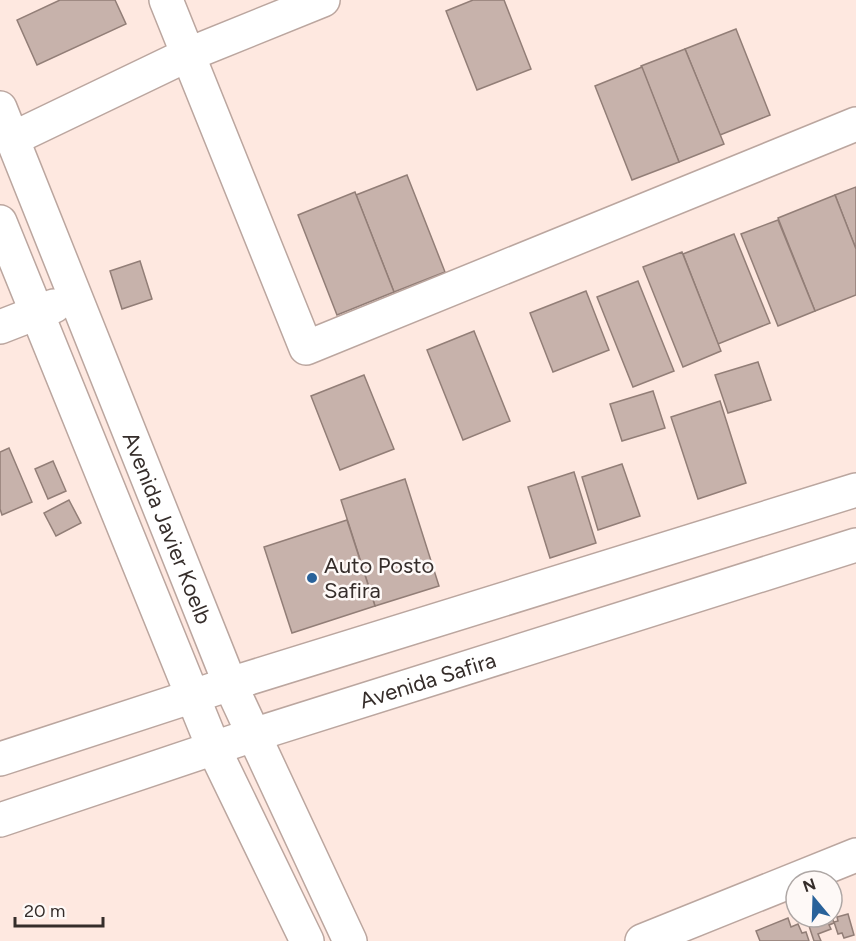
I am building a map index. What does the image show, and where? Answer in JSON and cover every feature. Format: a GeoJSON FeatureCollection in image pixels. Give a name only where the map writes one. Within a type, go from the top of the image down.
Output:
{"type":"FeatureCollection","features":[{"type":"Feature","properties":{"kind":"street"},"geometry":{"type":"LineString","coordinates":[[166,0],[306,348],[856,123]]}},
{"type":"Feature","properties":{"kind":"street"},"geometry":{"type":"LineString","coordinates":[[12,139],[187,56],[322,0]]}},
{"type":"Feature","properties":{"kind":"street","name":"Avenida Javier Koelb"},"geometry":{"type":"LineString","coordinates":[[0,108],[230,684],[350,941]]}},
{"type":"Feature","properties":{"kind":"street","name":"Avenida Javier Koelb"},"geometry":{"type":"LineString","coordinates":[[0,222],[35,313],[214,749],[307,941]]}},
{"type":"Feature","properties":{"kind":"street"},"geometry":{"type":"LineString","coordinates":[[0,327],[76,298]]}},
{"type":"Feature","properties":{"kind":"street"},"geometry":{"type":"LineString","coordinates":[[0,759],[230,684],[856,490]]}},
{"type":"Feature","properties":{"kind":"street","name":"Avenida Safira"},"geometry":{"type":"LineString","coordinates":[[0,820],[253,735],[856,545]]}},
{"type":"Feature","properties":{"kind":"street"},"geometry":{"type":"LineString","coordinates":[[642,941],[856,855]]}},
{"type":"Feature","properties":{"kind":"building"},"geometry":{"type":"Polygon","coordinates":[[[60,0],[115,0],[126,24],[37,65],[17,20],[60,0]]]}},
{"type":"Feature","properties":{"kind":"building"},"geometry":{"type":"Polygon","coordinates":[[[473,0],[504,0],[531,69],[477,90],[446,11],[473,0]]]}},
{"type":"Feature","properties":{"kind":"building"},"geometry":{"type":"Polygon","coordinates":[[[736,29],[770,115],[720,135],[685,49],[736,29]]]}},
{"type":"Feature","properties":{"kind":"building"},"geometry":{"type":"Polygon","coordinates":[[[685,49],[724,144],[679,162],[641,66],[685,49]]]}},
{"type":"Feature","properties":{"kind":"building"},"geometry":{"type":"Polygon","coordinates":[[[642,67],[679,162],[632,180],[595,86],[642,67]]]}},
{"type":"Feature","properties":{"kind":"building"},"geometry":{"type":"Polygon","coordinates":[[[407,175],[445,272],[394,292],[356,195],[407,175]]]}},
{"type":"Feature","properties":{"kind":"building"},"geometry":{"type":"Polygon","coordinates":[[[856,187],[856,249],[835,195],[856,187]]]}},
{"type":"Feature","properties":{"kind":"building"},"geometry":{"type":"Polygon","coordinates":[[[355,192],[394,292],[337,315],[298,215],[355,192]]]}},
{"type":"Feature","properties":{"kind":"building"},"geometry":{"type":"Polygon","coordinates":[[[835,195],[856,249],[856,295],[815,311],[778,218],[835,195]]]}},
{"type":"Feature","properties":{"kind":"building"},"geometry":{"type":"Polygon","coordinates":[[[778,220],[815,311],[778,326],[741,234],[778,220]]]}},
{"type":"Feature","properties":{"kind":"building"},"geometry":{"type":"Polygon","coordinates":[[[734,234],[770,323],[718,344],[683,254],[734,234]]]}},
{"type":"Feature","properties":{"kind":"building"},"geometry":{"type":"Polygon","coordinates":[[[682,252],[721,351],[683,367],[643,267],[682,252]]]}},
{"type":"Feature","properties":{"kind":"building"},"geometry":{"type":"Polygon","coordinates":[[[140,261],[152,299],[122,309],[110,271],[140,261]]]}},
{"type":"Feature","properties":{"kind":"building"},"geometry":{"type":"Polygon","coordinates":[[[638,281],[674,371],[633,387],[597,297],[638,281]]]}},
{"type":"Feature","properties":{"kind":"building"},"geometry":{"type":"Polygon","coordinates":[[[586,291],[609,350],[553,372],[530,313],[586,291]]]}},
{"type":"Feature","properties":{"kind":"building"},"geometry":{"type":"Polygon","coordinates":[[[474,331],[510,421],[463,440],[427,350],[474,331]]]}},
{"type":"Feature","properties":{"kind":"building"},"geometry":{"type":"Polygon","coordinates":[[[758,362],[771,400],[728,413],[715,375],[758,362]]]}},
{"type":"Feature","properties":{"kind":"building"},"geometry":{"type":"Polygon","coordinates":[[[364,375],[394,449],[340,470],[311,396],[364,375]]]}},
{"type":"Feature","properties":{"kind":"building"},"geometry":{"type":"Polygon","coordinates":[[[653,391],[665,428],[622,441],[610,404],[653,391]]]}},
{"type":"Feature","properties":{"kind":"building"},"geometry":{"type":"Polygon","coordinates":[[[720,401],[746,483],[698,499],[671,417],[720,401]]]}},
{"type":"Feature","properties":{"kind":"building"},"geometry":{"type":"Polygon","coordinates":[[[9,448],[32,502],[2,515],[0,509],[0,452],[9,448]]]}},
{"type":"Feature","properties":{"kind":"building"},"geometry":{"type":"Polygon","coordinates":[[[53,461],[66,491],[48,499],[35,469],[53,461]]]}},
{"type":"Feature","properties":{"kind":"building"},"geometry":{"type":"Polygon","coordinates":[[[622,464],[640,516],[598,530],[582,477],[622,464]]]}},
{"type":"Feature","properties":{"kind":"building"},"geometry":{"type":"Polygon","coordinates":[[[574,472],[596,543],[550,558],[528,487],[574,472]]]}},
{"type":"Feature","properties":{"kind":"building"},"geometry":{"type":"Polygon","coordinates":[[[405,479],[439,586],[375,606],[341,500],[405,479]]]}},
{"type":"Feature","properties":{"kind":"building"},"geometry":{"type":"Polygon","coordinates":[[[69,500],[81,523],[56,536],[44,513],[69,500]]]}},
{"type":"Feature","properties":{"kind":"building"},"geometry":{"type":"Polygon","coordinates":[[[347,520],[375,606],[292,633],[264,547],[347,520]]]}},
{"type":"Feature","properties":{"kind":"building"},"geometry":{"type":"Polygon","coordinates":[[[848,914],[854,935],[844,938],[842,933],[838,934],[836,929],[844,929],[844,915],[848,914]]]}},
{"type":"Feature","properties":{"kind":"building"},"geometry":{"type":"Polygon","coordinates":[[[784,920],[784,929],[800,929],[802,933],[806,932],[809,941],[760,941],[756,931],[784,920]]]}},
{"type":"Feature","properties":{"kind":"building"},"geometry":{"type":"Polygon","coordinates":[[[810,929],[831,929],[818,934],[821,941],[814,941],[810,929]]]}},
{"type":"Feature","properties":{"kind":"place","name":"Auto Posto Safira"},"geometry":{"type":"Point","coordinates":[312,578]}}]}
